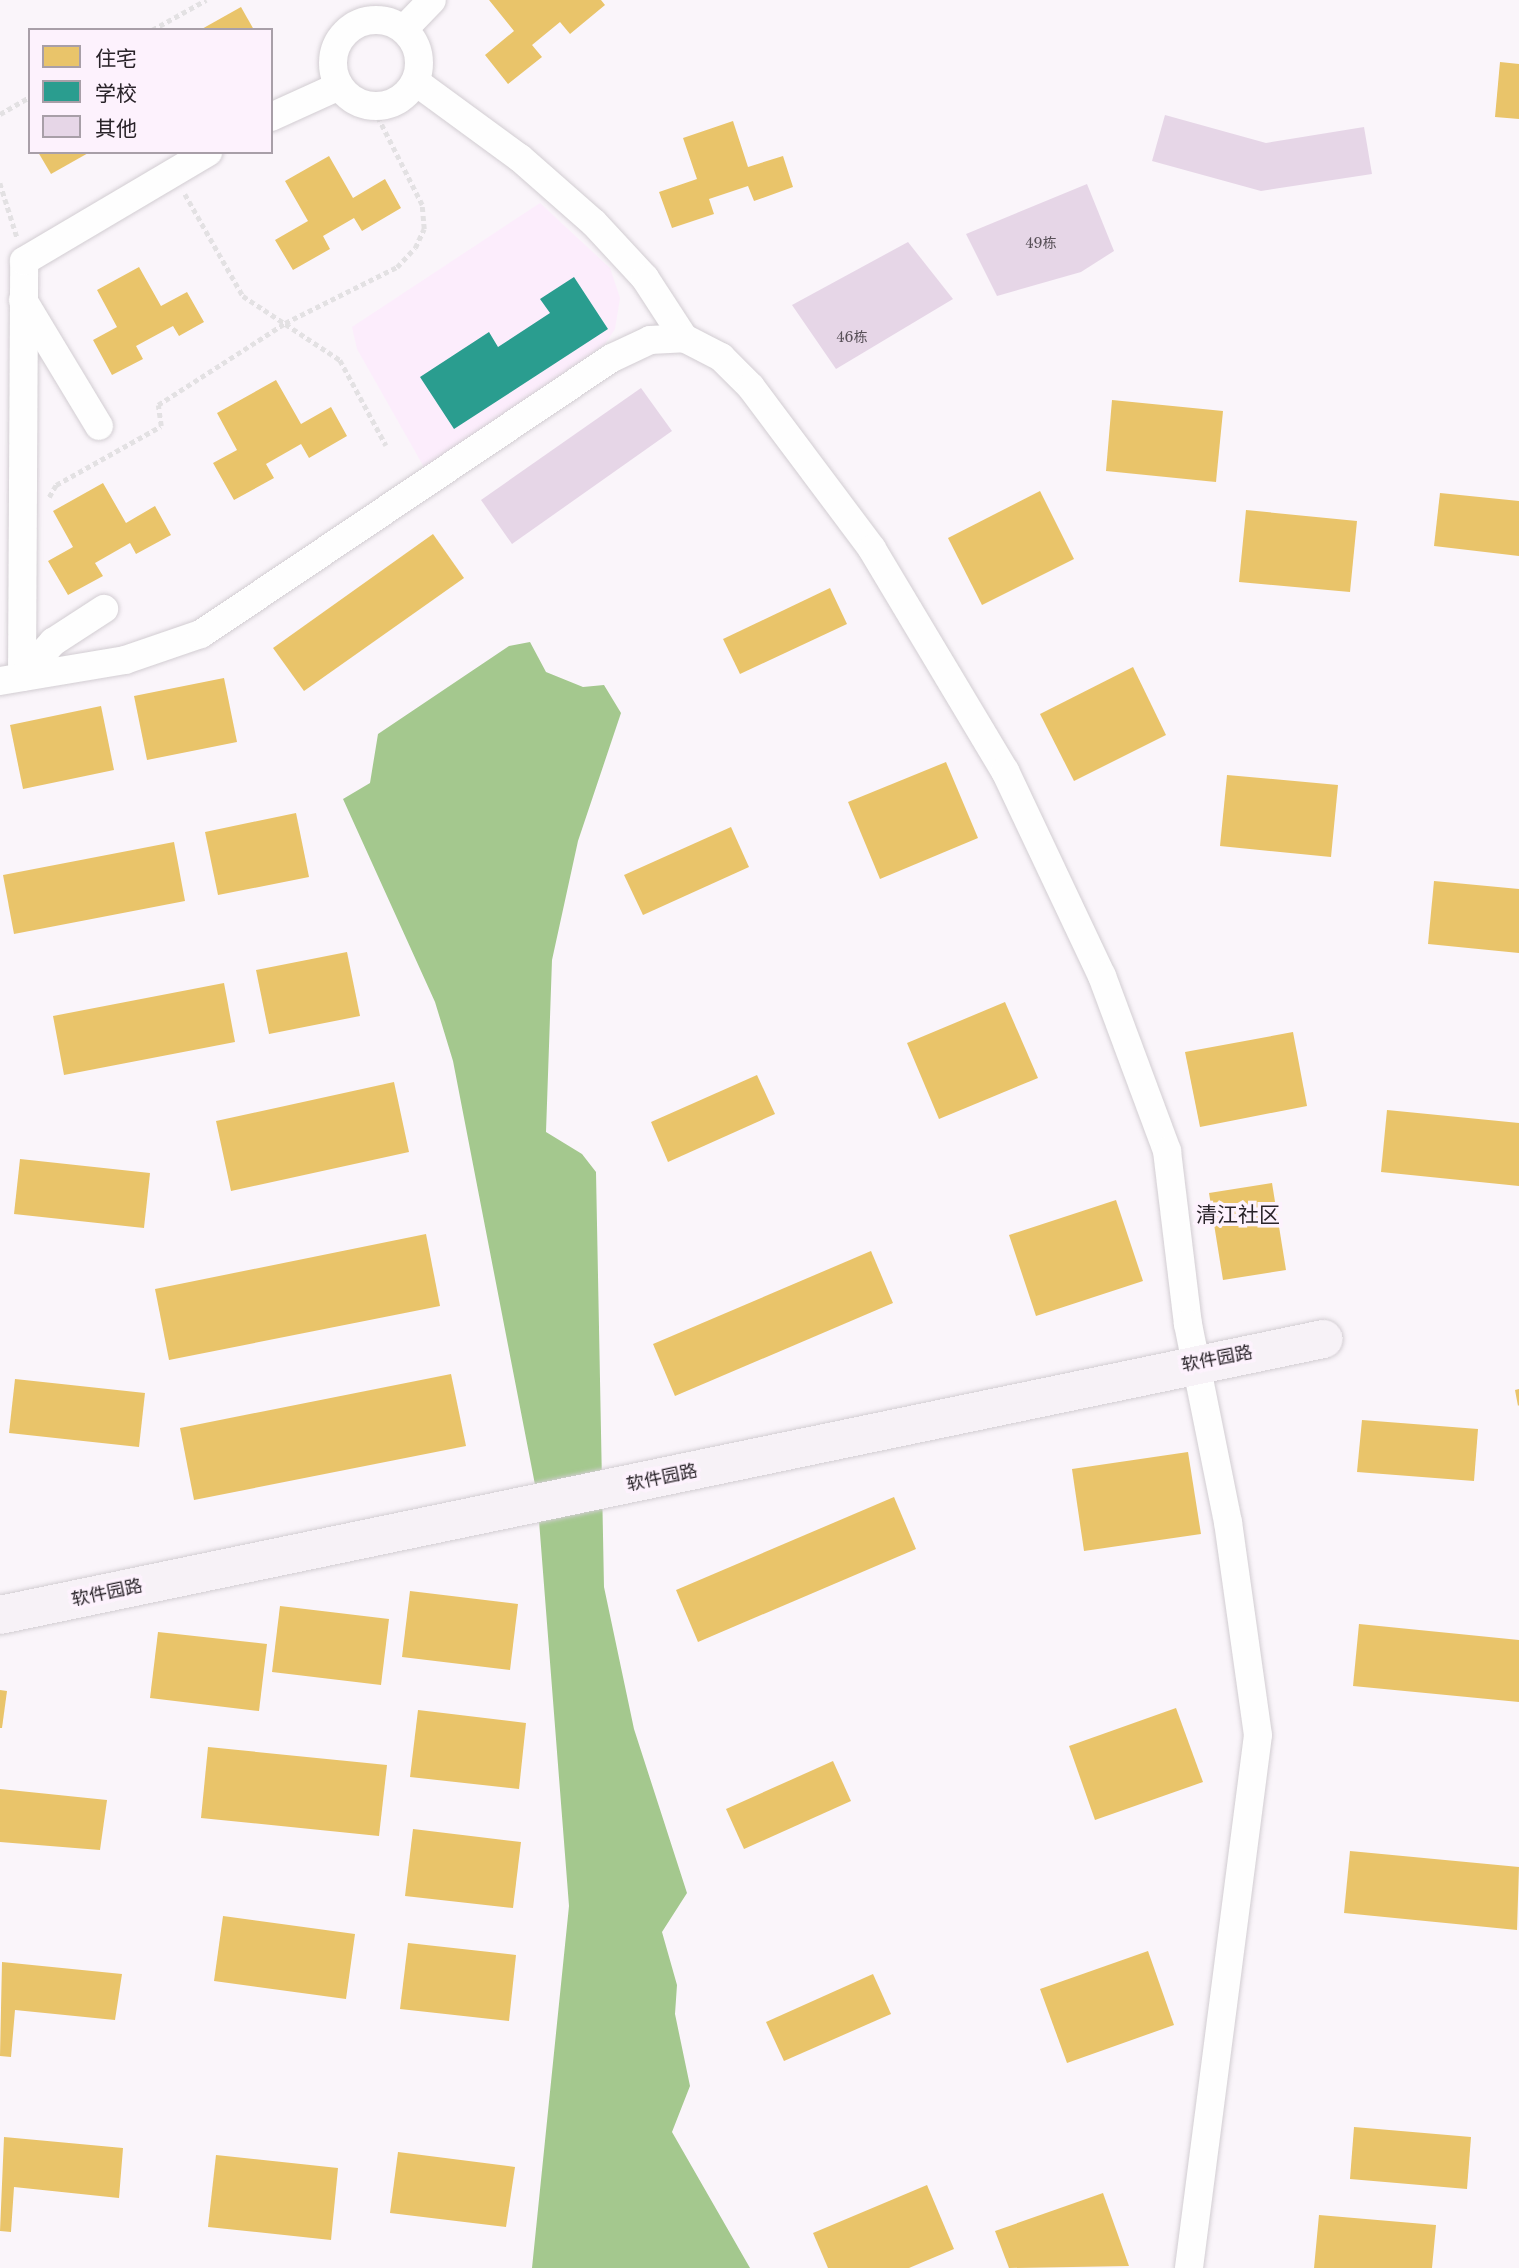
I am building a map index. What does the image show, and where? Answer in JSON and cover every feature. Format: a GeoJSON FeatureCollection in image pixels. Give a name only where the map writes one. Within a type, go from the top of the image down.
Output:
{"type":"FeatureCollection","features":[{"type":"Feature","properties":{"kind":"main road","name":"软件园路"},"geometry":{"type":"LineString","coordinates":[[0,1615],[1198,1363],[1324,1339]]}},
{"type":"Feature","properties":{"kind":"street"},"geometry":{"type":"LineString","coordinates":[[404,29],[429,1]]}},
{"type":"Feature","properties":{"kind":"street"},"geometry":{"type":"LineString","coordinates":[[361,10],[404,29],[419,53],[416,82],[398,101],[372,106],[339,86],[335,47],[361,10]]}},
{"type":"Feature","properties":{"kind":"street"},"geometry":{"type":"LineString","coordinates":[[416,82],[520,158],[594,223],[645,278],[684,338],[721,357],[751,387],[831,495],[941,656],[1005,771],[1102,976],[1155,1109],[1167,1151],[1258,1735],[1189,2268]]}},
{"type":"Feature","properties":{"kind":"street"},"geometry":{"type":"LineString","coordinates":[[273,116],[339,86]]}},
{"type":"Feature","properties":{"kind":"street"},"geometry":{"type":"LineString","coordinates":[[11,679],[24,261],[204,154]]}},
{"type":"Feature","properties":{"kind":"street"},"geometry":{"type":"LineString","coordinates":[[23,300],[99,426]]}},
{"type":"Feature","properties":{"kind":"street"},"geometry":{"type":"LineString","coordinates":[[11,679],[125,660],[201,634],[612,358],[650,341],[684,338]]}},
{"type":"Feature","properties":{"kind":"street"},"geometry":{"type":"LineString","coordinates":[[11,679],[53,642],[104,609]]}},
{"type":"Feature","properties":{"kind":"path"},"geometry":{"type":"LineString","coordinates":[[156,28],[206,0]]}},
{"type":"Feature","properties":{"kind":"path"},"geometry":{"type":"LineString","coordinates":[[0,114],[28,98]]}},
{"type":"Feature","properties":{"kind":"path"},"geometry":{"type":"LineString","coordinates":[[45,505],[56,485],[161,426],[158,405],[285,323],[397,267],[424,229],[422,205],[372,106]]}},
{"type":"Feature","properties":{"kind":"path"},"geometry":{"type":"LineString","coordinates":[[172,172],[243,296],[340,360],[386,444]]}},
{"type":"Feature","properties":{"kind":"path"},"geometry":{"type":"LineString","coordinates":[[0,183],[24,261]]}},
{"type":"Feature","properties":{"kind":"shaded area"},"geometry":{"type":"Polygon","coordinates":[[[540,203],[610,268],[620,298],[615,329],[605,344],[425,469],[357,349],[352,327],[540,203]]]}},
{"type":"Feature","properties":{"kind":"shaded area"},"geometry":{"type":"Polygon","coordinates":[[[530,642],[546,672],[583,687],[604,685],[621,713],[578,841],[552,960],[546,1132],[582,1154],[596,1172],[604,1587],[634,1729],[687,1893],[662,1932],[677,1985],[675,2014],[690,2086],[672,2132],[750,2268],[532,2268],[569,1906],[537,1495],[453,1061],[435,1002],[343,799],[370,783],[378,734],[509,646],[530,642]]]}},
{"type":"Feature","properties":{"kind":"building: 住宅"},"geometry":{"type":"Polygon","coordinates":[[[489,0],[601,0],[605,5],[570,34],[560,22],[532,45],[542,57],[508,84],[485,55],[514,31],[489,0]]]}},
{"type":"Feature","properties":{"kind":"building: 住宅"},"geometry":{"type":"Polygon","coordinates":[[[241,7],[253,28],[204,28],[241,7]]]}},
{"type":"Feature","properties":{"kind":"building: 住宅"},"geometry":{"type":"Polygon","coordinates":[[[1500,62],[1519,64],[1519,119],[1495,117],[1500,62]]]}},
{"type":"Feature","properties":{"kind":"building: 住宅"},"geometry":{"type":"Polygon","coordinates":[[[733,121],[748,167],[783,156],[793,187],[754,201],[748,186],[709,199],[714,214],[672,228],[659,192],[697,179],[683,138],[733,121]]]}},
{"type":"Feature","properties":{"kind":"building: 住宅"},"geometry":{"type":"Polygon","coordinates":[[[39,154],[86,154],[51,174],[39,154]]]}},
{"type":"Feature","properties":{"kind":"building: 住宅"},"geometry":{"type":"Polygon","coordinates":[[[329,156],[353,198],[385,179],[401,208],[362,231],[354,218],[323,236],[330,249],[293,270],[275,240],[308,221],[285,181],[329,156]]]}},
{"type":"Feature","properties":{"kind":"building: 住宅"},"geometry":{"type":"Polygon","coordinates":[[[139,267],[161,306],[187,292],[204,322],[179,336],[173,326],[136,346],[143,359],[112,375],[93,340],[117,327],[97,290],[139,267]]]}},
{"type":"Feature","properties":{"kind":"building: 住宅"},"geometry":{"type":"Polygon","coordinates":[[[276,380],[301,424],[331,407],[347,436],[309,458],[301,444],[266,464],[274,478],[234,500],[213,463],[237,450],[217,413],[276,380]]]}},
{"type":"Feature","properties":{"kind":"building: 住宅"},"geometry":{"type":"Polygon","coordinates":[[[1112,400],[1223,411],[1216,482],[1106,471],[1112,400]]]}},
{"type":"Feature","properties":{"kind":"building: 住宅"},"geometry":{"type":"Polygon","coordinates":[[[103,483],[126,523],[155,506],[171,535],[136,554],[130,543],[95,563],[103,576],[68,595],[48,561],[73,547],[53,511],[103,483]]]}},
{"type":"Feature","properties":{"kind":"building: 住宅"},"geometry":{"type":"Polygon","coordinates":[[[1040,491],[1074,559],[982,605],[948,538],[1040,491]]]}},
{"type":"Feature","properties":{"kind":"building: 住宅"},"geometry":{"type":"Polygon","coordinates":[[[1440,493],[1519,501],[1519,556],[1434,546],[1440,493]]]}},
{"type":"Feature","properties":{"kind":"building: 住宅"},"geometry":{"type":"Polygon","coordinates":[[[1246,510],[1357,521],[1350,592],[1239,582],[1246,510]]]}},
{"type":"Feature","properties":{"kind":"building: 住宅"},"geometry":{"type":"Polygon","coordinates":[[[433,534],[464,578],[304,691],[273,648],[433,534]]]}},
{"type":"Feature","properties":{"kind":"building: 住宅"},"geometry":{"type":"Polygon","coordinates":[[[830,588],[847,624],[740,674],[723,639],[830,588]]]}},
{"type":"Feature","properties":{"kind":"building: 住宅"},"geometry":{"type":"Polygon","coordinates":[[[1133,667],[1166,735],[1074,781],[1040,714],[1133,667]]]}},
{"type":"Feature","properties":{"kind":"building: 住宅"},"geometry":{"type":"Polygon","coordinates":[[[224,678],[237,742],[147,760],[134,696],[224,678]]]}},
{"type":"Feature","properties":{"kind":"building: 住宅"},"geometry":{"type":"Polygon","coordinates":[[[101,706],[114,770],[23,789],[10,725],[101,706]]]}},
{"type":"Feature","properties":{"kind":"building: 住宅"},"geometry":{"type":"Polygon","coordinates":[[[946,762],[978,838],[880,879],[848,802],[946,762]]]}},
{"type":"Feature","properties":{"kind":"building: 住宅"},"geometry":{"type":"Polygon","coordinates":[[[1227,775],[1338,785],[1331,857],[1220,846],[1227,775]]]}},
{"type":"Feature","properties":{"kind":"building: 住宅"},"geometry":{"type":"Polygon","coordinates":[[[296,813],[309,877],[218,895],[205,832],[296,813]]]}},
{"type":"Feature","properties":{"kind":"building: 住宅"},"geometry":{"type":"Polygon","coordinates":[[[731,827],[749,867],[643,915],[624,875],[731,827]]]}},
{"type":"Feature","properties":{"kind":"building: 住宅"},"geometry":{"type":"Polygon","coordinates":[[[174,842],[185,901],[14,934],[3,875],[174,842]]]}},
{"type":"Feature","properties":{"kind":"building: 住宅"},"geometry":{"type":"Polygon","coordinates":[[[1434,881],[1519,889],[1519,953],[1428,944],[1434,881]]]}},
{"type":"Feature","properties":{"kind":"building: 住宅"},"geometry":{"type":"Polygon","coordinates":[[[347,952],[360,1016],[269,1034],[256,970],[347,952]]]}},
{"type":"Feature","properties":{"kind":"building: 住宅"},"geometry":{"type":"Polygon","coordinates":[[[224,983],[235,1042],[64,1075],[53,1016],[224,983]]]}},
{"type":"Feature","properties":{"kind":"building: 住宅"},"geometry":{"type":"Polygon","coordinates":[[[1005,1002],[1038,1078],[939,1119],[907,1043],[1005,1002]]]}},
{"type":"Feature","properties":{"kind":"building: 住宅"},"geometry":{"type":"Polygon","coordinates":[[[1293,1032],[1307,1106],[1200,1127],[1185,1052],[1293,1032]]]}},
{"type":"Feature","properties":{"kind":"building: 住宅"},"geometry":{"type":"Polygon","coordinates":[[[757,1075],[775,1114],[668,1162],[651,1122],[757,1075]]]}},
{"type":"Feature","properties":{"kind":"building: 住宅"},"geometry":{"type":"Polygon","coordinates":[[[394,1082],[409,1152],[231,1191],[216,1121],[394,1082]]]}},
{"type":"Feature","properties":{"kind":"building: 住宅"},"geometry":{"type":"Polygon","coordinates":[[[1387,1110],[1519,1123],[1519,1186],[1381,1172],[1387,1110]]]}},
{"type":"Feature","properties":{"kind":"building: 住宅"},"geometry":{"type":"Polygon","coordinates":[[[20,1159],[150,1173],[144,1228],[14,1214],[20,1159]]]}},
{"type":"Feature","properties":{"kind":"building: 住宅"},"geometry":{"type":"Polygon","coordinates":[[[1272,1183],[1286,1270],[1223,1280],[1209,1193],[1272,1183]]]}},
{"type":"Feature","properties":{"kind":"building: 住宅"},"geometry":{"type":"Polygon","coordinates":[[[1116,1200],[1143,1281],[1036,1316],[1009,1235],[1116,1200]]]}},
{"type":"Feature","properties":{"kind":"building: 住宅"},"geometry":{"type":"Polygon","coordinates":[[[426,1234],[440,1306],[169,1360],[155,1289],[426,1234]]]}},
{"type":"Feature","properties":{"kind":"building: 住宅"},"geometry":{"type":"Polygon","coordinates":[[[871,1251],[893,1303],[675,1396],[653,1344],[871,1251]]]}},
{"type":"Feature","properties":{"kind":"building: 住宅"},"geometry":{"type":"Polygon","coordinates":[[[451,1374],[466,1446],[194,1500],[180,1428],[451,1374]]]}},
{"type":"Feature","properties":{"kind":"building: 住宅"},"geometry":{"type":"Polygon","coordinates":[[[15,1379],[145,1393],[139,1447],[9,1433],[15,1379]]]}},
{"type":"Feature","properties":{"kind":"building: 住宅"},"geometry":{"type":"Polygon","coordinates":[[[1519,1389],[1519,1405],[1518,1406],[1515,1390],[1519,1389]]]}},
{"type":"Feature","properties":{"kind":"building: 住宅"},"geometry":{"type":"Polygon","coordinates":[[[1362,1420],[1478,1429],[1474,1481],[1357,1472],[1362,1420]]]}},
{"type":"Feature","properties":{"kind":"building: 住宅"},"geometry":{"type":"Polygon","coordinates":[[[1188,1452],[1201,1534],[1084,1551],[1072,1469],[1188,1452]]]}},
{"type":"Feature","properties":{"kind":"building: 住宅"},"geometry":{"type":"Polygon","coordinates":[[[894,1497],[916,1549],[698,1642],[676,1590],[894,1497]]]}},
{"type":"Feature","properties":{"kind":"building: 住宅"},"geometry":{"type":"Polygon","coordinates":[[[410,1591],[518,1604],[510,1670],[402,1657],[410,1591]]]}},
{"type":"Feature","properties":{"kind":"building: 住宅"},"geometry":{"type":"Polygon","coordinates":[[[280,1606],[389,1619],[381,1685],[272,1672],[280,1606]]]}},
{"type":"Feature","properties":{"kind":"building: 住宅"},"geometry":{"type":"Polygon","coordinates":[[[1359,1624],[1519,1640],[1519,1702],[1353,1686],[1359,1624]]]}},
{"type":"Feature","properties":{"kind":"building: 住宅"},"geometry":{"type":"Polygon","coordinates":[[[158,1632],[267,1644],[259,1711],[150,1698],[158,1632]]]}},
{"type":"Feature","properties":{"kind":"building: 住宅"},"geometry":{"type":"Polygon","coordinates":[[[0,1690],[7,1691],[2,1728],[0,1728],[0,1690]]]}},
{"type":"Feature","properties":{"kind":"building: 住宅"},"geometry":{"type":"Polygon","coordinates":[[[1176,1708],[1203,1782],[1095,1820],[1069,1746],[1176,1708]]]}},
{"type":"Feature","properties":{"kind":"building: 住宅"},"geometry":{"type":"Polygon","coordinates":[[[418,1710],[526,1723],[519,1789],[410,1777],[418,1710]]]}},
{"type":"Feature","properties":{"kind":"building: 住宅"},"geometry":{"type":"Polygon","coordinates":[[[208,1747],[387,1765],[379,1836],[201,1818],[208,1747]]]}},
{"type":"Feature","properties":{"kind":"building: 住宅"},"geometry":{"type":"Polygon","coordinates":[[[833,1761],[851,1801],[744,1849],[726,1809],[833,1761]]]}},
{"type":"Feature","properties":{"kind":"building: 住宅"},"geometry":{"type":"Polygon","coordinates":[[[0,1789],[107,1800],[100,1850],[0,1842],[0,1789]]]}},
{"type":"Feature","properties":{"kind":"building: 住宅"},"geometry":{"type":"Polygon","coordinates":[[[413,1829],[521,1842],[513,1908],[405,1896],[413,1829]]]}},
{"type":"Feature","properties":{"kind":"building: 住宅"},"geometry":{"type":"Polygon","coordinates":[[[1350,1851],[1519,1867],[1517,1930],[1344,1913],[1350,1851]]]}},
{"type":"Feature","properties":{"kind":"building: 住宅"},"geometry":{"type":"Polygon","coordinates":[[[223,1916],[355,1934],[346,1999],[214,1981],[223,1916]]]}},
{"type":"Feature","properties":{"kind":"building: 住宅"},"geometry":{"type":"Polygon","coordinates":[[[408,1943],[516,1955],[509,2021],[400,2009],[408,1943]]]}},
{"type":"Feature","properties":{"kind":"building: 住宅"},"geometry":{"type":"Polygon","coordinates":[[[1148,1951],[1174,2025],[1067,2063],[1040,1989],[1148,1951]]]}},
{"type":"Feature","properties":{"kind":"building: 住宅"},"geometry":{"type":"Polygon","coordinates":[[[2,1962],[122,1974],[115,2020],[15,2010],[11,2057],[0,2056],[2,1962]]]}},
{"type":"Feature","properties":{"kind":"building: 住宅"},"geometry":{"type":"Polygon","coordinates":[[[873,1974],[891,2014],[784,2061],[766,2022],[873,1974]]]}},
{"type":"Feature","properties":{"kind":"building: 住宅"},"geometry":{"type":"Polygon","coordinates":[[[1354,2127],[1471,2137],[1467,2189],[1350,2179],[1354,2127]]]}},
{"type":"Feature","properties":{"kind":"building: 住宅"},"geometry":{"type":"Polygon","coordinates":[[[4,2137],[123,2148],[119,2198],[14,2187],[11,2232],[0,2231],[4,2137]]]}},
{"type":"Feature","properties":{"kind":"building: 住宅"},"geometry":{"type":"Polygon","coordinates":[[[398,2152],[515,2167],[506,2227],[390,2213],[398,2152]]]}},
{"type":"Feature","properties":{"kind":"building: 住宅"},"geometry":{"type":"Polygon","coordinates":[[[216,2155],[338,2168],[331,2240],[208,2227],[216,2155]]]}},
{"type":"Feature","properties":{"kind":"building: 住宅"},"geometry":{"type":"Polygon","coordinates":[[[927,2185],[954,2249],[909,2268],[828,2268],[813,2233],[927,2185]]]}},
{"type":"Feature","properties":{"kind":"building: 住宅"},"geometry":{"type":"Polygon","coordinates":[[[1103,2193],[1129,2266],[1009,2268],[995,2231],[1103,2193]]]}},
{"type":"Feature","properties":{"kind":"building: 住宅"},"geometry":{"type":"Polygon","coordinates":[[[1319,2215],[1436,2225],[1432,2268],[1314,2268],[1319,2215]]]}},
{"type":"Feature","properties":{"kind":"building: 学校"},"geometry":{"type":"Polygon","coordinates":[[[574,277],[608,329],[454,429],[420,377],[489,332],[498,347],[550,313],[540,299],[574,277]]]}},
{"type":"Feature","properties":{"kind":"building: 其他"},"geometry":{"type":"Polygon","coordinates":[[[1165,115],[1266,143],[1364,127],[1372,174],[1261,191],[1152,161],[1165,115]]]}},
{"type":"Feature","properties":{"kind":"building: 其他"},"geometry":{"type":"Polygon","coordinates":[[[1087,184],[1114,251],[1081,272],[997,296],[966,234],[1087,184]]]}},
{"type":"Feature","properties":{"kind":"building: 其他"},"geometry":{"type":"Polygon","coordinates":[[[908,242],[953,299],[836,369],[792,305],[908,242]]]}},
{"type":"Feature","properties":{"kind":"building: 其他"},"geometry":{"type":"Polygon","coordinates":[[[641,388],[672,431],[512,544],[481,500],[641,388]]]}},
{"type":"Feature","properties":{"kind":"district","name":"清江社区"},"geometry":{"type":"Point","coordinates":[1238,1215]}}]}
